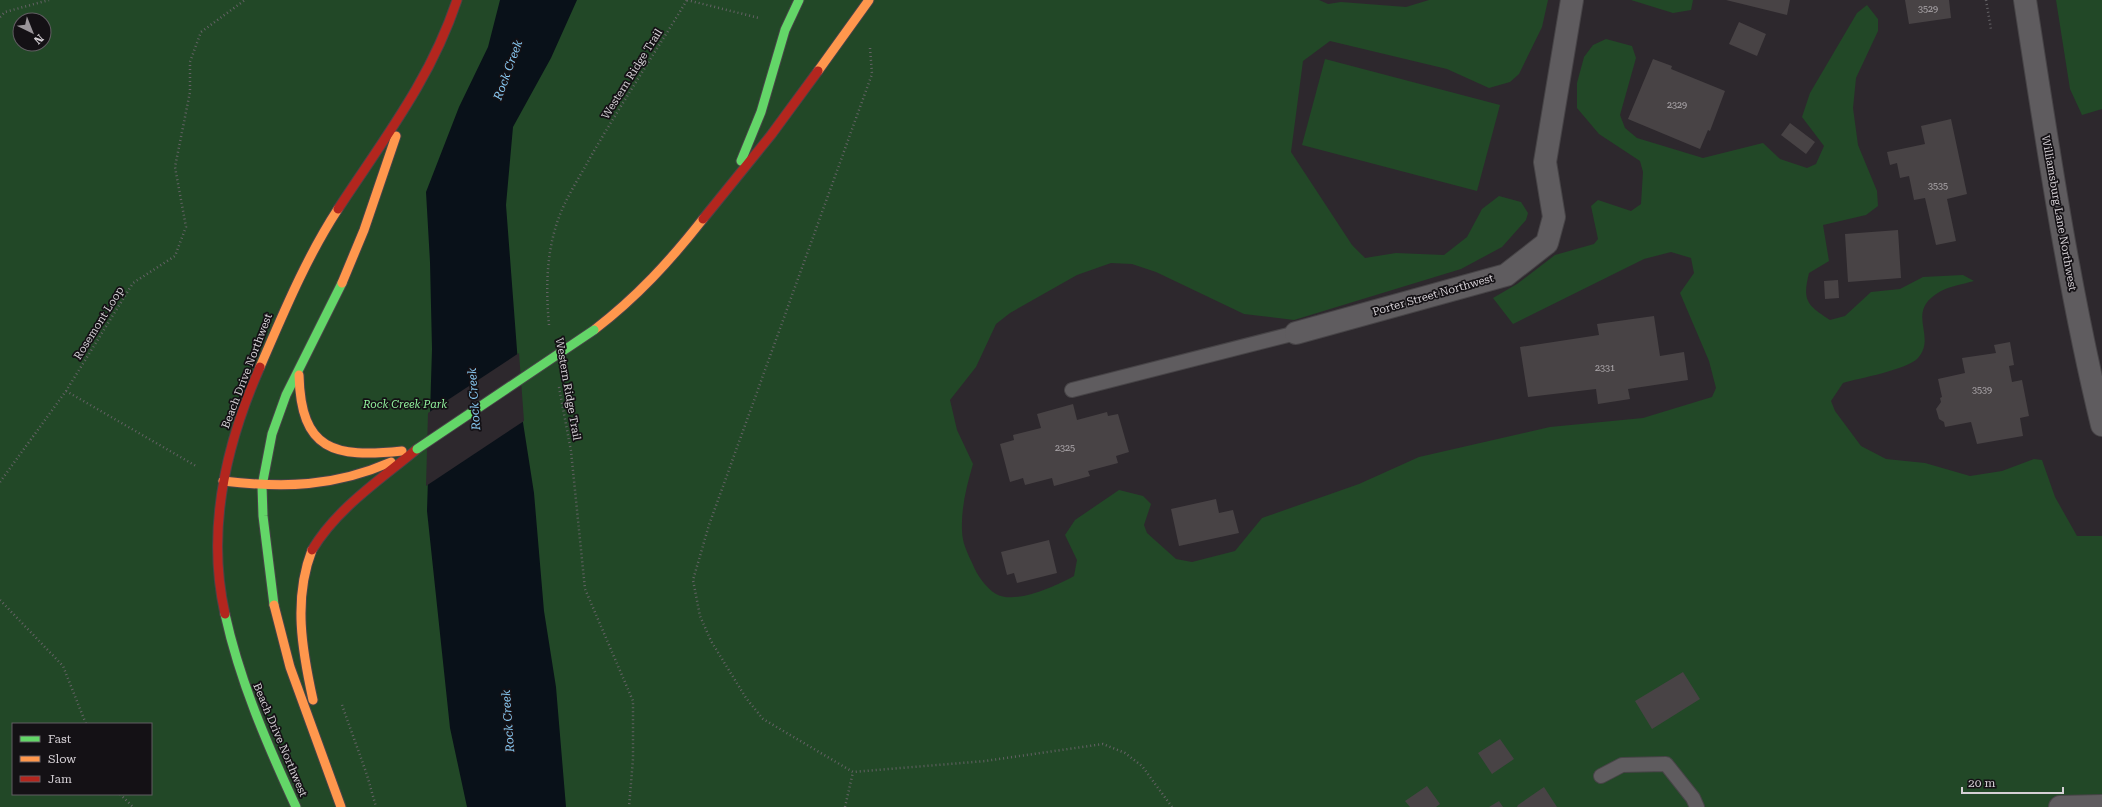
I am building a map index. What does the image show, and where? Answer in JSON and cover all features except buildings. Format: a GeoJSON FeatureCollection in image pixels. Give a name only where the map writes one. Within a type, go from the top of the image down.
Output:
{"type":"FeatureCollection","features":[{"type":"Feature","properties":{"kind":"main road","name":"Beach Drive Northwest"},"geometry":{"type":"LineString","coordinates":[[296,807],[268,750],[244,690],[221,600],[218,551],[223,481],[239,420],[287,303],[328,223],[406,107],[445,37],[457,0]]}},
{"type":"Feature","properties":{"kind":"main road"},"geometry":{"type":"LineString","coordinates":[[732,184],[761,112],[785,30],[799,0]]}},
{"type":"Feature","properties":{"kind":"main road"},"geometry":{"type":"LineString","coordinates":[[333,784],[311,690],[303,641],[300,595],[304,570],[312,551],[324,531],[347,508],[417,449],[594,330],[625,306],[655,276],[732,184],[814,78],[860,6],[869,0]]}},
{"type":"Feature","properties":{"kind":"main road","name":"Beach Drive Northwest"},"geometry":{"type":"LineString","coordinates":[[341,807],[290,667],[272,596],[263,516],[262,486],[272,434],[299,367],[336,296],[364,230],[406,107]]}},
{"type":"Feature","properties":{"kind":"main road"},"geometry":{"type":"LineString","coordinates":[[299,367],[299,403],[309,429],[321,443],[338,450],[368,454],[417,449]]}},
{"type":"Feature","properties":{"kind":"main road"},"geometry":{"type":"LineString","coordinates":[[223,481],[262,486],[315,485],[349,479],[376,469],[417,449]]}},
{"type":"Feature","properties":{"kind":"street","name":"Porter Street Northwest"},"geometry":{"type":"LineString","coordinates":[[1296,333],[1506,274],[1548,243],[1554,217],[1545,162],[1572,0]]}},
{"type":"Feature","properties":{"kind":"street","name":"Williamsburg Lane Northwest"},"geometry":{"type":"LineString","coordinates":[[2025,0],[2083,348],[2102,425]]}},
{"type":"Feature","properties":{"kind":"street"},"geometry":{"type":"LineString","coordinates":[[2060,807],[2102,806]]}},
{"type":"Feature","properties":{"kind":"lane","name":"Porter Street Northwest"},"geometry":{"type":"LineString","coordinates":[[1072,390],[1296,333]]}},
{"type":"Feature","properties":{"kind":"lane"},"geometry":{"type":"LineString","coordinates":[[1601,776],[1622,765],[1666,764],[1693,798],[1697,807]]}},
{"type":"Feature","properties":{"kind":"path"},"geometry":{"type":"LineString","coordinates":[[0,17],[5,12],[49,0]]}},
{"type":"Feature","properties":{"kind":"path","name":"Rosemont Loop"},"geometry":{"type":"LineString","coordinates":[[0,482],[66,391],[133,283],[175,256],[186,227],[174,167],[190,92],[190,62],[201,32],[245,0]]}},
{"type":"Feature","properties":{"kind":"path"},"geometry":{"type":"LineString","coordinates":[[687,0],[762,19]]}},
{"type":"Feature","properties":{"kind":"path","name":"Western Ridge Trail"},"geometry":{"type":"LineString","coordinates":[[550,332],[546,289],[549,257],[556,226],[564,204],[618,109],[687,0]]}},
{"type":"Feature","properties":{"kind":"path"},"geometry":{"type":"LineString","coordinates":[[1986,0],[1991,30]]}},
{"type":"Feature","properties":{"kind":"path"},"geometry":{"type":"LineString","coordinates":[[860,6],[870,43],[872,74],[709,525],[693,580],[700,616],[711,642],[746,698],[763,719],[853,772],[985,761],[1103,744],[1125,753],[1142,766],[1172,807]]}},
{"type":"Feature","properties":{"kind":"path","name":"Western Ridge Trail"},"geometry":{"type":"LineString","coordinates":[[558,379],[571,452],[585,588],[633,701],[633,759],[629,807]]}},
{"type":"Feature","properties":{"kind":"path"},"geometry":{"type":"LineString","coordinates":[[66,391],[223,481]]}},
{"type":"Feature","properties":{"kind":"path"},"geometry":{"type":"LineString","coordinates":[[0,600],[63,666],[86,723]]}},
{"type":"Feature","properties":{"kind":"path"},"geometry":{"type":"LineString","coordinates":[[341,700],[368,775],[376,807]]}},
{"type":"Feature","properties":{"kind":"path"},"geometry":{"type":"LineString","coordinates":[[845,807],[853,772]]}},
{"type":"Feature","properties":{"kind":"path"},"geometry":{"type":"LineString","coordinates":[[121,795],[133,807]]}},
{"type":"Feature","properties":{"kind":"green space","name":"Rock Creek Park"},"geometry":{"type":"Polygon","coordinates":[[[0,0],[1319,0],[1328,4],[1341,2],[1406,7],[1429,0],[1548,0],[1542,27],[1519,74],[1510,82],[1489,88],[1447,69],[1330,41],[1303,61],[1291,152],[1352,245],[1365,258],[1396,253],[1444,255],[1467,237],[1482,209],[1499,196],[1521,202],[1528,213],[1526,220],[1502,247],[1461,269],[1294,320],[1244,314],[1156,272],[1132,264],[1111,263],[1077,275],[1010,313],[996,324],[976,367],[950,400],[957,430],[973,464],[962,513],[962,535],[964,544],[979,577],[985,585],[996,594],[1004,597],[1024,596],[1035,593],[1057,585],[1074,576],[1077,560],[1065,535],[1075,520],[1119,490],[1143,496],[1151,504],[1144,525],[1147,533],[1176,559],[1192,562],[1235,551],[1262,518],[1359,484],[1419,457],[1550,427],[1643,418],[1712,397],[1716,388],[1709,361],[1680,293],[1694,273],[1691,258],[1671,252],[1644,259],[1513,324],[1493,298],[1517,284],[1555,255],[1594,244],[1598,239],[1591,206],[1598,200],[1631,211],[1641,204],[1643,172],[1640,161],[1599,134],[1577,108],[1577,83],[1584,57],[1593,45],[1606,39],[1632,46],[1636,58],[1620,115],[1625,128],[1637,138],[1703,158],[1763,143],[1780,159],[1807,168],[1816,164],[1824,146],[1802,117],[1810,93],[1857,13],[1867,5],[1878,19],[1878,31],[1856,78],[1853,108],[1858,145],[1877,191],[1878,206],[1866,215],[1823,225],[1829,261],[1809,273],[1806,290],[1808,301],[1811,306],[1830,320],[1845,316],[1871,292],[1900,289],[1923,277],[1963,275],[1974,281],[1953,286],[1941,291],[1930,299],[1924,307],[1922,315],[1925,341],[1918,358],[1894,370],[1843,383],[1831,401],[1835,411],[1861,446],[1886,459],[1925,463],[1970,476],[2002,471],[2034,459],[2042,460],[2055,497],[2077,536],[2102,536],[2102,807],[0,807],[0,0]]]}},
{"type":"Feature","properties":{"kind":"green space"},"geometry":{"type":"Polygon","coordinates":[[[1631,0],[1693,0],[1691,10],[1673,13],[1631,0]]]}},
{"type":"Feature","properties":{"kind":"green space"},"geometry":{"type":"Polygon","coordinates":[[[2056,0],[2102,0],[2102,109],[2082,115],[2070,89],[2056,0]]]}},
{"type":"Feature","properties":{"kind":"green space"},"geometry":{"type":"Polygon","coordinates":[[[1325,59],[1500,105],[1477,191],[1302,145],[1325,59]]]}},
{"type":"Feature","properties":{"kind":"water","name":"Rock Creek"},"geometry":{"type":"Polygon","coordinates":[[[500,0],[577,0],[551,58],[513,127],[506,205],[522,416],[534,493],[544,611],[556,687],[566,807],[467,807],[450,728],[427,511],[432,349],[430,262],[426,192],[459,107],[488,47],[500,0]]]}},
{"type":"Feature","properties":{"kind":"pier"},"geometry":{"type":"Polygon","coordinates":[[[519,353],[524,421],[426,486],[428,413],[519,353]]]}},
{"type":"Feature","properties":{"kind":"traffic: fast"},"geometry":{"type":"LineString","coordinates":[[741,161],[761,112],[785,30],[799,0]]}},
{"type":"Feature","properties":{"kind":"traffic: fast"},"geometry":{"type":"LineString","coordinates":[[274,605],[263,516],[262,486],[272,434],[286,395],[342,283]]}},
{"type":"Feature","properties":{"kind":"traffic: fast"},"geometry":{"type":"LineString","coordinates":[[417,449],[594,330]]}},
{"type":"Feature","properties":{"kind":"traffic: fast"},"geometry":{"type":"LineString","coordinates":[[225,614],[246,688],[296,807]]}},
{"type":"Feature","properties":{"kind":"traffic: slow"},"geometry":{"type":"LineString","coordinates":[[818,71],[869,0]]}},
{"type":"Feature","properties":{"kind":"traffic: slow"},"geometry":{"type":"LineString","coordinates":[[342,283],[364,230],[396,136]]}},
{"type":"Feature","properties":{"kind":"traffic: slow"},"geometry":{"type":"LineString","coordinates":[[260,367],[305,267],[338,209]]}},
{"type":"Feature","properties":{"kind":"traffic: slow"},"geometry":{"type":"LineString","coordinates":[[594,330],[625,305],[652,278],[703,219]]}},
{"type":"Feature","properties":{"kind":"traffic: slow"},"geometry":{"type":"LineString","coordinates":[[299,375],[301,400],[306,420],[315,434],[326,444],[340,450],[358,453],[402,451]]}},
{"type":"Feature","properties":{"kind":"traffic: slow"},"geometry":{"type":"LineString","coordinates":[[223,481],[288,485],[308,484],[349,476],[391,462]]}},
{"type":"Feature","properties":{"kind":"traffic: slow"},"geometry":{"type":"LineString","coordinates":[[312,550],[306,568],[303,587],[301,625],[313,700]]}},
{"type":"Feature","properties":{"kind":"traffic: slow"},"geometry":{"type":"LineString","coordinates":[[274,605],[290,667],[341,807]]}},
{"type":"Feature","properties":{"kind":"traffic: jam"},"geometry":{"type":"LineString","coordinates":[[338,209],[419,84],[446,29],[457,0]]}},
{"type":"Feature","properties":{"kind":"traffic: jam"},"geometry":{"type":"LineString","coordinates":[[703,219],[771,135],[818,71]]}},
{"type":"Feature","properties":{"kind":"traffic: jam"},"geometry":{"type":"LineString","coordinates":[[225,614],[220,582],[218,551],[219,519],[223,488],[229,457],[238,426],[260,367]]}},
{"type":"Feature","properties":{"kind":"traffic: jam"},"geometry":{"type":"LineString","coordinates":[[312,550],[322,535],[346,508],[417,449]]}}]}
